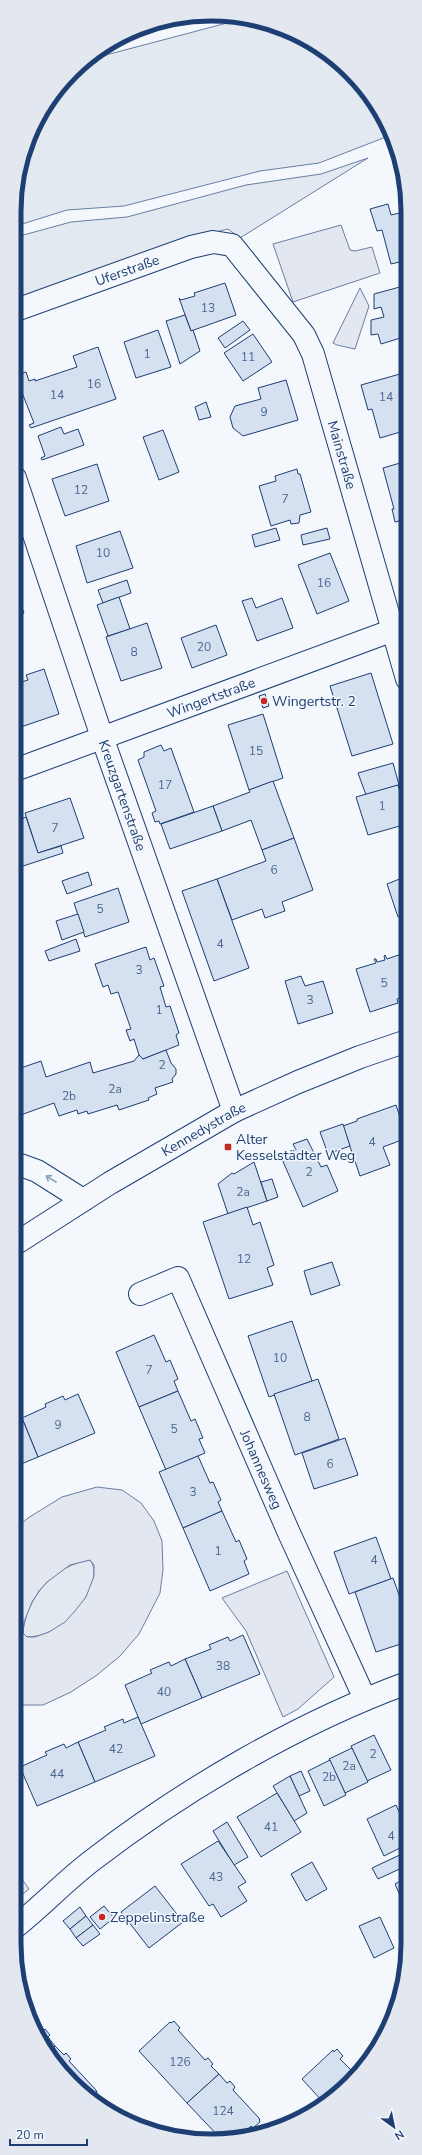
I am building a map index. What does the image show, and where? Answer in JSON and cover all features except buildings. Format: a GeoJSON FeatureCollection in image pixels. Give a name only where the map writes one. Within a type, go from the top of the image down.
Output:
{"type":"FeatureCollection","features":[{"type":"Feature","properties":{"kind":"street","name":"Uferstraße"},"geometry":{"type":"LineString","coordinates":[[21,308],[190,247],[213,242],[232,245],[238,251]]}},
{"type":"Feature","properties":{"kind":"street","name":"Mainstraße"},"geometry":{"type":"LineString","coordinates":[[238,251],[304,335],[314,354],[400,627]]}},
{"type":"Feature","properties":{"kind":"street","name":"Kreuzgartenstraße"},"geometry":{"type":"LineString","coordinates":[[21,496],[102,737],[234,1111]]}},
{"type":"Feature","properties":{"kind":"street","name":"Wingertstraße"},"geometry":{"type":"LineString","coordinates":[[21,768],[400,627]]}},
{"type":"Feature","properties":{"kind":"street","name":"Kennedystraße"},"geometry":{"type":"LineString","coordinates":[[21,1240],[110,1182],[234,1111],[333,1068],[401,1043]]}},
{"type":"Feature","properties":{"kind":"street"},"geometry":{"type":"LineString","coordinates":[[21,1165],[37,1171],[83,1200]]}},
{"type":"Feature","properties":{"kind":"street","name":"Johannesweg"},"geometry":{"type":"LineString","coordinates":[[140,1294],[178,1278],[289,1533],[365,1699]]}},
{"type":"Feature","properties":{"kind":"street"},"geometry":{"type":"LineString","coordinates":[[21,1922],[93,1859],[184,1794],[307,1727],[365,1699],[401,1685]]}},
{"type":"Feature","properties":{"kind":"shaded area"},"geometry":{"type":"Polygon","coordinates":[[[230,22],[260,27],[284,35],[306,46],[327,60],[362,95],[376,116],[386,137],[319,163],[260,171],[124,206],[67,210],[21,224],[21,199],[23,186],[27,162],[35,138],[46,116],[60,95],[86,68],[100,57],[230,22]]]}},
{"type":"Feature","properties":{"kind":"shaded area"},"geometry":{"type":"Polygon","coordinates":[[[368,158],[240,238],[228,229],[192,238],[21,297],[21,236],[71,222],[127,217],[246,185],[321,174],[368,158]]]}},
{"type":"Feature","properties":{"kind":"shaded area"},"geometry":{"type":"Polygon","coordinates":[[[341,225],[350,250],[355,251],[372,247],[380,273],[293,302],[273,244],[341,225]]]}},
{"type":"Feature","properties":{"kind":"shaded area"},"geometry":{"type":"Polygon","coordinates":[[[360,288],[369,306],[355,349],[337,345],[333,343],[360,288]]]}},
{"type":"Feature","properties":{"kind":"shaded area"},"geometry":{"type":"Polygon","coordinates":[[[97,1487],[122,1490],[141,1503],[154,1521],[162,1541],[163,1570],[160,1593],[139,1634],[120,1656],[97,1675],[71,1692],[43,1705],[21,1705],[21,1524],[62,1497],[97,1487]],[[90,1560],[70,1565],[47,1582],[32,1602],[24,1622],[23,1633],[27,1637],[35,1637],[49,1632],[65,1622],[86,1597],[94,1576],[94,1565],[90,1560]]]}},
{"type":"Feature","properties":{"kind":"shaded area"},"geometry":{"type":"Polygon","coordinates":[[[90,1560],[94,1567],[94,1575],[92,1585],[83,1603],[70,1618],[51,1631],[42,1635],[27,1637],[23,1633],[25,1620],[36,1596],[44,1585],[65,1569],[77,1563],[90,1560]]]}},
{"type":"Feature","properties":{"kind":"shaded area"},"geometry":{"type":"Polygon","coordinates":[[[287,1571],[334,1677],[298,1709],[283,1717],[246,1631],[222,1598],[287,1571]]]}},
{"type":"Feature","properties":{"kind":"shaded area"},"geometry":{"type":"Polygon","coordinates":[[[21,1878],[29,1889],[21,1895],[21,1878]]]}},
{"type":"Feature","properties":{"kind":"place","name":"Wingertstr. 2"},"geometry":{"type":"Point","coordinates":[264,701]}},
{"type":"Feature","properties":{"kind":"place","name":"Alter Kesselstädter Weg"},"geometry":{"type":"Point","coordinates":[228,1147]}},
{"type":"Feature","properties":{"kind":"place","name":"Zeppelinstraße"},"geometry":{"type":"Point","coordinates":[102,1917]}}]}
